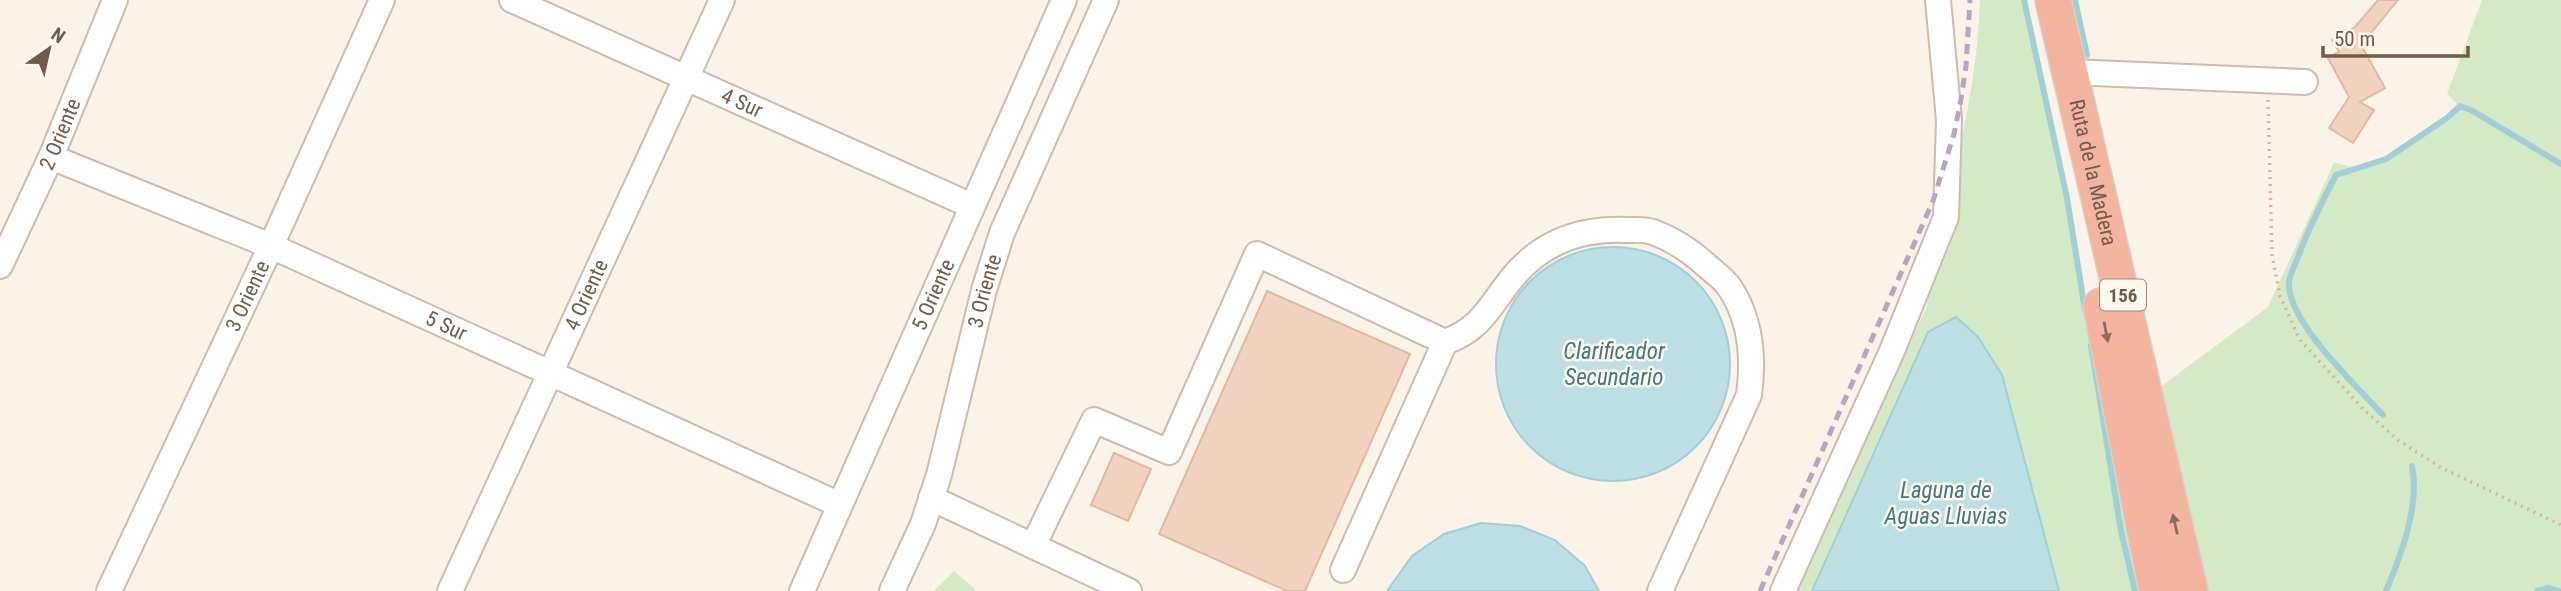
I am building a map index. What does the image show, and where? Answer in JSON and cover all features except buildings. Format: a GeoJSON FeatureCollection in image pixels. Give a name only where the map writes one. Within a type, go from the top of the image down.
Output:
{"type":"FeatureCollection","features":[{"type":"Feature","properties":{"kind":"highway","name":"Ruta de la Madera"},"geometry":{"type":"LineString","coordinates":[[2044,0],[2157,591]]}},
{"type":"Feature","properties":{"kind":"highway","name":"Ruta de la Madera"},"geometry":{"type":"LineString","coordinates":[[2053,0],[2190,591]]}},
{"type":"Feature","properties":{"kind":"lane","name":"2 Oriente"},"geometry":{"type":"LineString","coordinates":[[0,266],[51,157],[115,0]]}},
{"type":"Feature","properties":{"kind":"lane","name":"3 Oriente"},"geometry":{"type":"LineString","coordinates":[[110,591],[382,0]]}},
{"type":"Feature","properties":{"kind":"lane","name":"4 Sur"},"geometry":{"type":"LineString","coordinates":[[512,0],[972,206]]}},
{"type":"Feature","properties":{"kind":"lane","name":"4 Oriente"},"geometry":{"type":"LineString","coordinates":[[450,591],[722,0]]}},
{"type":"Feature","properties":{"kind":"lane","name":"5 Oriente"},"geometry":{"type":"LineString","coordinates":[[802,591],[1064,0]]}},
{"type":"Feature","properties":{"kind":"lane","name":"3 Oriente"},"geometry":{"type":"LineString","coordinates":[[892,591],[932,498],[984,290],[1002,233],[1106,0]]}},
{"type":"Feature","properties":{"kind":"lane"},"geometry":{"type":"LineString","coordinates":[[1783,591],[1892,351],[1947,217],[1949,120],[1938,0]]}},
{"type":"Feature","properties":{"kind":"lane"},"geometry":{"type":"LineString","coordinates":[[2071,72],[2305,82]]}},
{"type":"Feature","properties":{"kind":"lane","name":"5 Sur"},"geometry":{"type":"LineString","coordinates":[[51,157],[271,246],[840,505]]}},
{"type":"Feature","properties":{"kind":"lane"},"geometry":{"type":"LineString","coordinates":[[1033,546],[1094,420],[1169,452],[1257,254],[1445,342],[1459,337],[1481,322],[1513,276],[1542,249],[1565,238],[1601,229],[1651,231],[1694,254],[1729,286],[1746,323],[1753,365],[1749,395],[1660,591]]}},
{"type":"Feature","properties":{"kind":"lane"},"geometry":{"type":"LineString","coordinates":[[1343,570],[1445,342]]}},
{"type":"Feature","properties":{"kind":"lane"},"geometry":{"type":"LineString","coordinates":[[932,498],[1129,591]]}},
{"type":"Feature","properties":{"kind":"path"},"geometry":{"type":"LineString","coordinates":[[2268,81],[2272,255],[2280,296],[2300,340],[2363,409],[2398,440],[2440,467],[2561,525]]}},
{"type":"Feature","properties":{"kind":"green space"},"geometry":{"type":"Polygon","coordinates":[[[1980,0],[2027,0],[2143,591],[2059,591],[2002,375],[1928,332],[1812,591],[1798,591],[1824,524],[1927,306],[1927,282],[1968,107],[1980,0]]]}},
{"type":"Feature","properties":{"kind":"green space"},"geometry":{"type":"Polygon","coordinates":[[[2482,0],[2561,0],[2561,591],[2206,591],[2159,388],[2268,307],[2334,163],[2356,167],[2381,160],[2425,134],[2460,107],[2447,94],[2482,0]]]}},
{"type":"Feature","properties":{"kind":"green space"},"geometry":{"type":"Polygon","coordinates":[[[954,571],[975,589],[975,591],[934,591],[954,571]]]}},
{"type":"Feature","properties":{"kind":"water","name":"Clarificador Secundario"},"geometry":{"type":"Polygon","coordinates":[[[1613,247],[1658,256],[1678,267],[1703,290],[1721,319],[1730,364],[1721,409],[1710,429],[1687,454],[1658,472],[1613,481],[1568,472],[1548,461],[1523,438],[1505,409],[1496,364],[1505,319],[1516,299],[1539,274],[1568,256],[1613,247]]]}},
{"type":"Feature","properties":{"kind":"water","name":"Laguna de Aguas Lluvias"},"geometry":{"type":"Polygon","coordinates":[[[1956,317],[1978,337],[2002,375],[2059,591],[1812,591],[1928,332],[1956,317]]]}},
{"type":"Feature","properties":{"kind":"water"},"geometry":{"type":"Polygon","coordinates":[[[1481,523],[1520,526],[1555,540],[1585,566],[1599,591],[1387,591],[1412,556],[1444,534],[1481,523]]]}},
{"type":"Feature","properties":{"kind":"waterway"},"geometry":{"type":"LineString","coordinates":[[2024,0],[2067,198],[2085,310]]}},
{"type":"Feature","properties":{"kind":"waterway"},"geometry":{"type":"LineString","coordinates":[[2075,0],[2087,55]]}},
{"type":"Feature","properties":{"kind":"waterway"},"geometry":{"type":"LineString","coordinates":[[2383,415],[2325,353],[2299,316],[2291,298],[2291,273],[2336,175],[2386,159],[2447,118],[2460,106],[2561,164]]}},
{"type":"Feature","properties":{"kind":"waterway"},"geometry":{"type":"LineString","coordinates":[[2091,345],[2121,531],[2135,591]]}},
{"type":"Feature","properties":{"kind":"waterway"},"geometry":{"type":"LineString","coordinates":[[2386,591],[2408,530],[2413,497],[2412,466]]}},
{"type":"Feature","properties":{"kind":"waterway"},"geometry":{"type":"LineString","coordinates":[[2537,591],[2549,588],[2559,591]]}},
{"type":"Feature","properties":{"kind":"railway"},"geometry":{"type":"LineString","coordinates":[[1760,591],[1933,201],[1954,134],[1961,99],[1970,0]]}}]}
